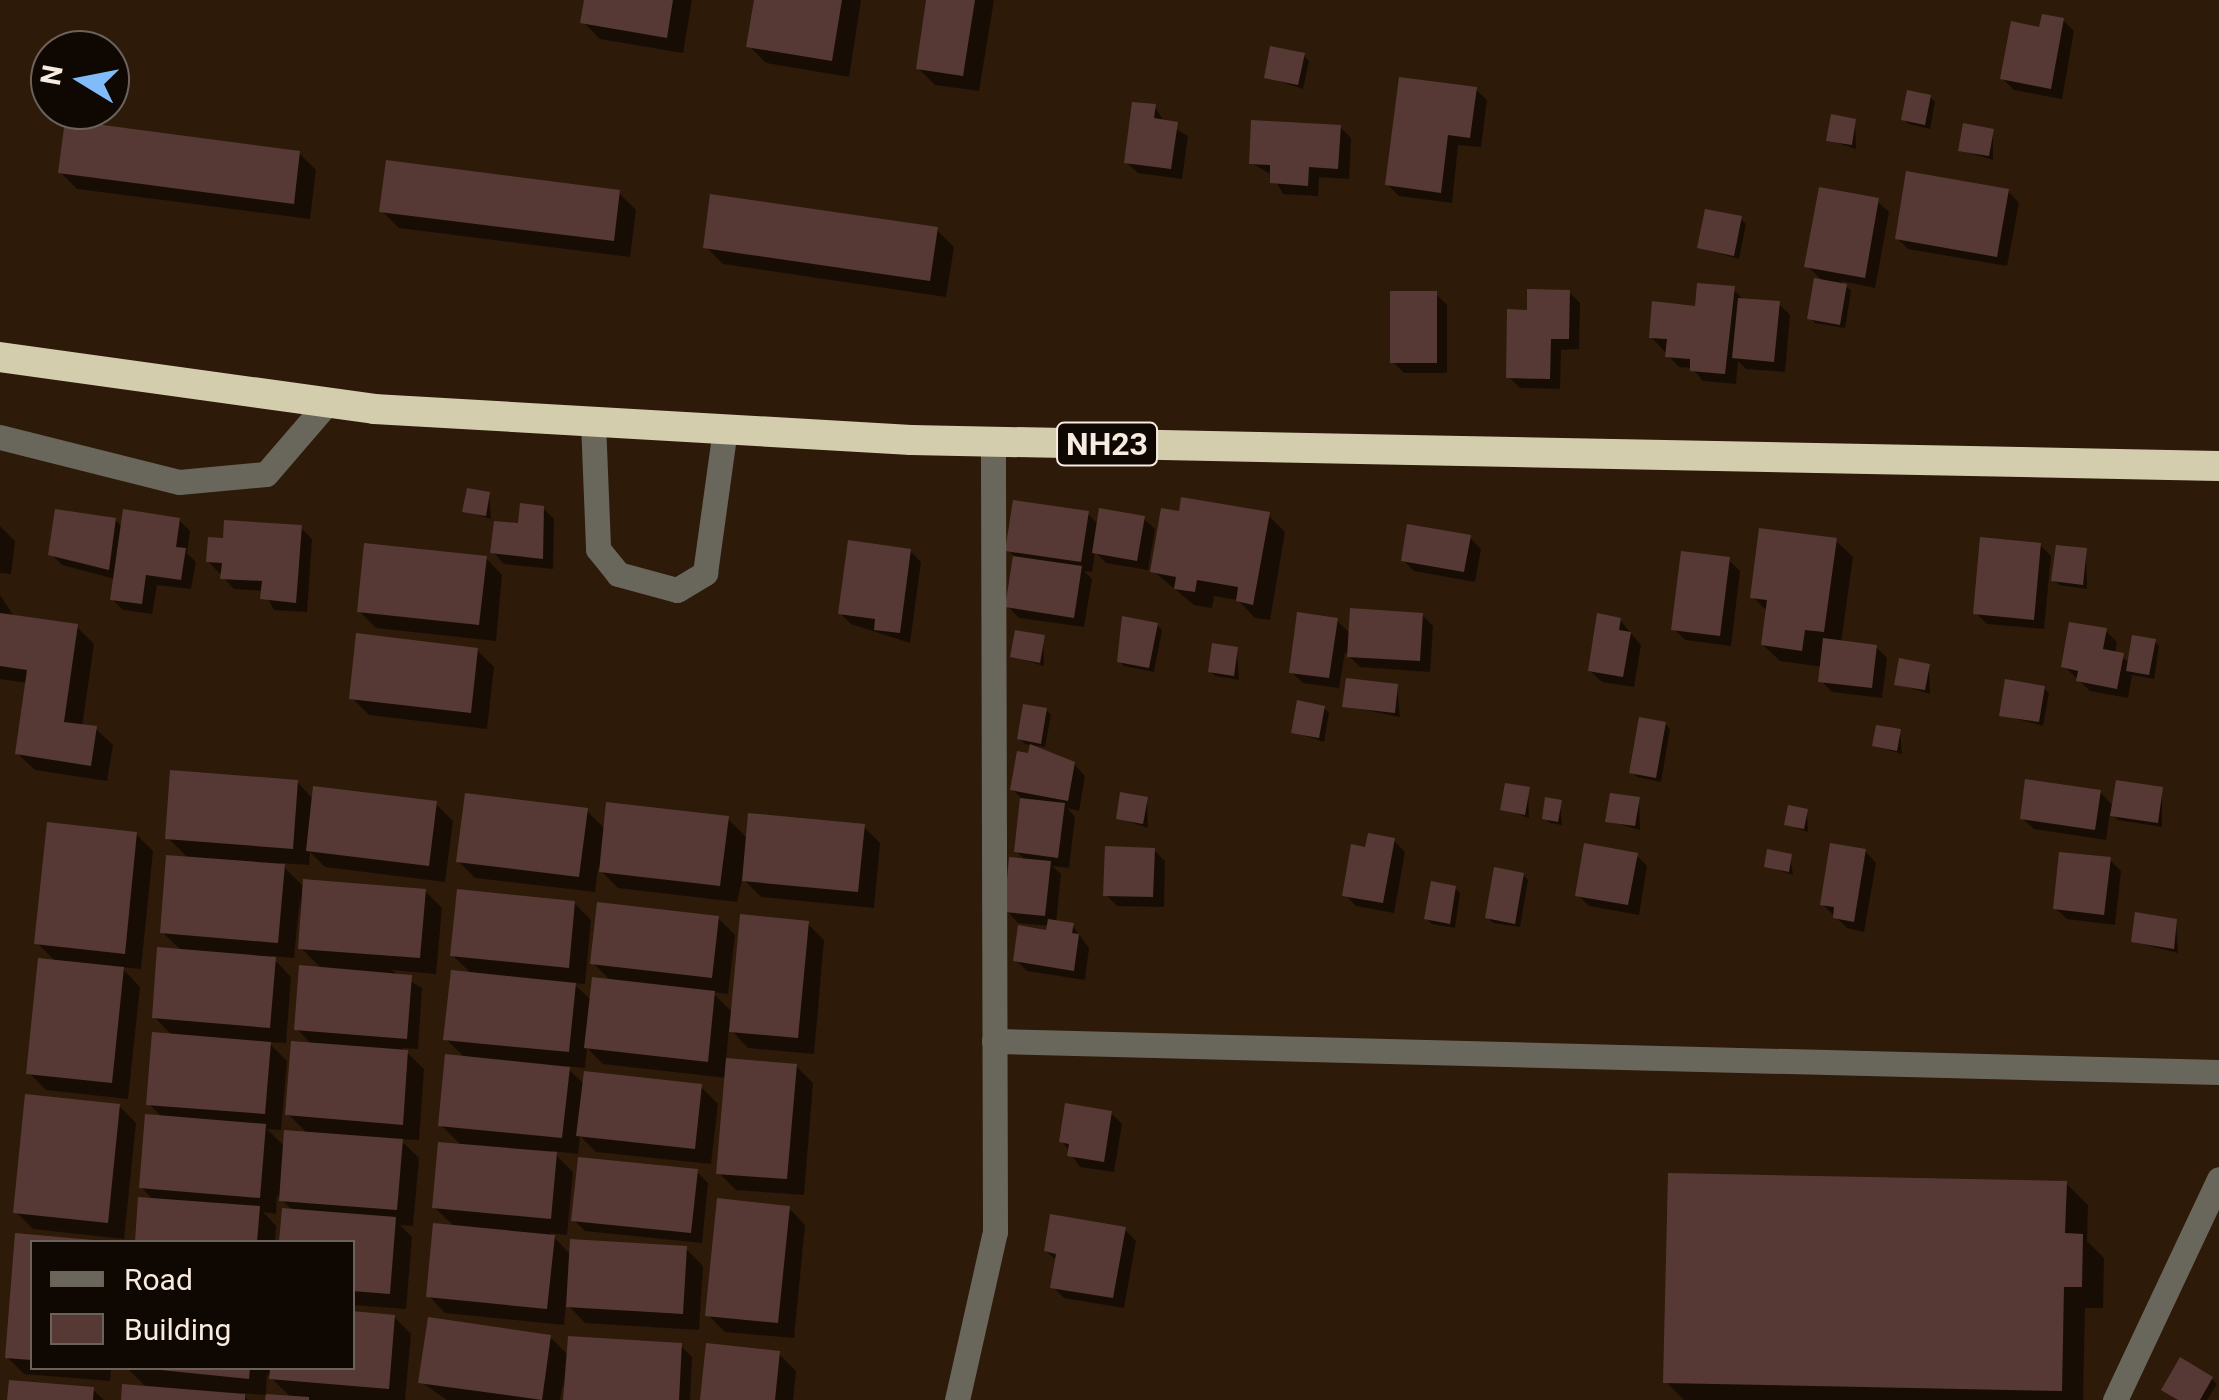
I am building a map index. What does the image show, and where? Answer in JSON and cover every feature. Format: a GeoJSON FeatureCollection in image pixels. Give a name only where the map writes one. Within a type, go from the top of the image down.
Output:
{"type":"FeatureCollection","features":[{"type":"Feature","properties":{"kind":"highway","name":"NH23"},"geometry":{"type":"LineString","coordinates":[[0,357],[326,403],[725,429],[993,442],[2219,466]]}},
{"type":"Feature","properties":{"kind":"street"},"geometry":{"type":"LineString","coordinates":[[0,437],[179,482],[266,474],[326,403]]}},
{"type":"Feature","properties":{"kind":"street"},"geometry":{"type":"LineString","coordinates":[[593,422],[598,550],[618,574],[677,590],[705,573],[725,429]]}},
{"type":"Feature","properties":{"kind":"street"},"geometry":{"type":"LineString","coordinates":[[957,1400],[995,1232],[993,442]]}},
{"type":"Feature","properties":{"kind":"street"},"geometry":{"type":"LineString","coordinates":[[994,1041],[2219,1072]]}},
{"type":"Feature","properties":{"kind":"street"},"geometry":{"type":"LineString","coordinates":[[2115,1400],[2219,1179]]}},
{"type":"Feature","properties":{"kind":"building"},"geometry":{"type":"Polygon","coordinates":[[[584,0],[673,0],[667,38],[580,23],[584,0]]]}},
{"type":"Feature","properties":{"kind":"building"},"geometry":{"type":"Polygon","coordinates":[[[754,0],[842,0],[832,61],[746,47],[754,0]]]}},
{"type":"Feature","properties":{"kind":"building"},"geometry":{"type":"Polygon","coordinates":[[[926,0],[975,0],[963,76],[916,69],[926,0]]]}},
{"type":"Feature","properties":{"kind":"building"},"geometry":{"type":"Polygon","coordinates":[[[2042,14],[2064,18],[2051,89],[2000,79],[2011,21],[2039,27],[2042,14]]]}},
{"type":"Feature","properties":{"kind":"building"},"geometry":{"type":"Polygon","coordinates":[[[1270,46],[1305,53],[1298,85],[1264,78],[1270,46]]]}},
{"type":"Feature","properties":{"kind":"building"},"geometry":{"type":"Polygon","coordinates":[[[1399,77],[1477,87],[1470,138],[1448,135],[1441,193],[1385,185],[1399,77]]]}},
{"type":"Feature","properties":{"kind":"building"},"geometry":{"type":"Polygon","coordinates":[[[1907,90],[1931,95],[1925,125],[1901,120],[1907,90]]]}},
{"type":"Feature","properties":{"kind":"building"},"geometry":{"type":"Polygon","coordinates":[[[1132,102],[1156,104],[1154,118],[1178,122],[1171,169],[1124,163],[1132,102]]]}},
{"type":"Feature","properties":{"kind":"building"},"geometry":{"type":"Polygon","coordinates":[[[1831,114],[1856,119],[1852,145],[1826,141],[1831,114]]]}},
{"type":"Feature","properties":{"kind":"building"},"geometry":{"type":"Polygon","coordinates":[[[1251,120],[1341,125],[1338,169],[1309,167],[1308,186],[1270,183],[1270,165],[1249,164],[1251,120]]]}},
{"type":"Feature","properties":{"kind":"building"},"geometry":{"type":"Polygon","coordinates":[[[1963,123],[1994,129],[1989,156],[1958,151],[1963,123]]]}},
{"type":"Feature","properties":{"kind":"building"},"geometry":{"type":"Polygon","coordinates":[[[130,129],[300,151],[294,204],[58,173],[64,130],[130,129]]]}},
{"type":"Feature","properties":{"kind":"building"},"geometry":{"type":"Polygon","coordinates":[[[386,160],[620,190],[614,241],[379,212],[386,160]]]}},
{"type":"Feature","properties":{"kind":"building"},"geometry":{"type":"Polygon","coordinates":[[[1906,171],[2009,189],[1997,257],[1895,239],[1906,171]]]}},
{"type":"Feature","properties":{"kind":"building"},"geometry":{"type":"Polygon","coordinates":[[[1819,187],[1879,198],[1865,278],[1804,267],[1819,187]]]}},
{"type":"Feature","properties":{"kind":"building"},"geometry":{"type":"Polygon","coordinates":[[[710,194],[938,227],[930,281],[703,248],[710,194]]]}},
{"type":"Feature","properties":{"kind":"building"},"geometry":{"type":"Polygon","coordinates":[[[1705,209],[1742,216],[1734,256],[1697,248],[1705,209]]]}},
{"type":"Feature","properties":{"kind":"building"},"geometry":{"type":"Polygon","coordinates":[[[1814,278],[1847,284],[1840,325],[1807,319],[1814,278]]]}},
{"type":"Feature","properties":{"kind":"building"},"geometry":{"type":"Polygon","coordinates":[[[1697,283],[1735,286],[1725,374],[1690,371],[1690,359],[1665,357],[1667,339],[1649,338],[1652,301],[1695,306],[1697,283]]]}},
{"type":"Feature","properties":{"kind":"building"},"geometry":{"type":"Polygon","coordinates":[[[1527,289],[1570,290],[1569,339],[1551,339],[1550,379],[1506,378],[1507,309],[1527,310],[1527,289]]]}},
{"type":"Feature","properties":{"kind":"building"},"geometry":{"type":"Polygon","coordinates":[[[1390,291],[1437,291],[1437,363],[1390,363],[1390,291]]]}},
{"type":"Feature","properties":{"kind":"building"},"geometry":{"type":"Polygon","coordinates":[[[1738,298],[1780,301],[1774,362],[1732,358],[1738,298]]]}},
{"type":"Feature","properties":{"kind":"building"},"geometry":{"type":"Polygon","coordinates":[[[467,488],[490,492],[486,516],[462,512],[467,488]]]}},
{"type":"Feature","properties":{"kind":"building"},"geometry":{"type":"Polygon","coordinates":[[[1181,497],[1270,512],[1253,605],[1236,601],[1238,587],[1197,580],[1195,592],[1174,589],[1176,577],[1150,572],[1161,508],[1179,511],[1181,497]]]}},
{"type":"Feature","properties":{"kind":"building"},"geometry":{"type":"Polygon","coordinates":[[[1013,500],[1089,511],[1081,562],[1005,551],[1013,500]]]}},
{"type":"Feature","properties":{"kind":"building"},"geometry":{"type":"Polygon","coordinates":[[[520,503],[544,506],[543,559],[490,553],[494,521],[518,523],[520,503]]]}},
{"type":"Feature","properties":{"kind":"building"},"geometry":{"type":"Polygon","coordinates":[[[1099,508],[1145,516],[1137,561],[1092,553],[1099,508]]]}},
{"type":"Feature","properties":{"kind":"building"},"geometry":{"type":"Polygon","coordinates":[[[55,509],[116,518],[109,570],[48,555],[55,509]]]}},
{"type":"Feature","properties":{"kind":"building"},"geometry":{"type":"Polygon","coordinates":[[[123,509],[180,518],[176,547],[186,548],[181,580],[146,575],[142,604],[110,600],[123,509]]]}},
{"type":"Feature","properties":{"kind":"building"},"geometry":{"type":"Polygon","coordinates":[[[224,520],[302,525],[296,603],[260,599],[262,581],[220,579],[222,563],[206,562],[208,537],[223,538],[224,520]]]}},
{"type":"Feature","properties":{"kind":"building"},"geometry":{"type":"Polygon","coordinates":[[[1407,524],[1471,535],[1464,572],[1401,561],[1407,524]]]}},
{"type":"Feature","properties":{"kind":"building"},"geometry":{"type":"Polygon","coordinates":[[[1759,528],[1837,538],[1824,632],[1805,630],[1802,651],[1761,645],[1767,600],[1750,598],[1759,528]]]}},
{"type":"Feature","properties":{"kind":"building"},"geometry":{"type":"Polygon","coordinates":[[[1980,537],[2041,543],[2034,620],[1973,614],[1980,537]]]}},
{"type":"Feature","properties":{"kind":"building"},"geometry":{"type":"Polygon","coordinates":[[[848,540],[911,549],[900,633],[874,630],[875,619],[838,614],[848,540]]]}},
{"type":"Feature","properties":{"kind":"building"},"geometry":{"type":"Polygon","coordinates":[[[364,543],[487,556],[479,625],[357,612],[364,543]]]}},
{"type":"Feature","properties":{"kind":"building"},"geometry":{"type":"Polygon","coordinates":[[[2056,545],[2087,548],[2083,585],[2051,581],[2056,545]]]}},
{"type":"Feature","properties":{"kind":"building"},"geometry":{"type":"Polygon","coordinates":[[[1681,551],[1730,557],[1720,636],[1671,630],[1681,551]]]}},
{"type":"Feature","properties":{"kind":"building"},"geometry":{"type":"Polygon","coordinates":[[[1013,556],[1082,566],[1074,618],[1005,607],[1013,556]]]}},
{"type":"Feature","properties":{"kind":"building"},"geometry":{"type":"Polygon","coordinates":[[[1350,608],[1423,613],[1420,661],[1347,657],[1350,608]]]}},
{"type":"Feature","properties":{"kind":"building"},"geometry":{"type":"Polygon","coordinates":[[[1297,612],[1338,618],[1329,678],[1289,673],[1297,612]]]}},
{"type":"Feature","properties":{"kind":"building"},"geometry":{"type":"Polygon","coordinates":[[[0,613],[78,624],[64,722],[97,726],[91,766],[15,754],[27,670],[0,666],[0,613]]]}},
{"type":"Feature","properties":{"kind":"building"},"geometry":{"type":"Polygon","coordinates":[[[1597,613],[1621,618],[1619,630],[1631,632],[1623,677],[1588,671],[1597,613]]]}},
{"type":"Feature","properties":{"kind":"building"},"geometry":{"type":"Polygon","coordinates":[[[1122,616],[1158,623],[1149,668],[1117,662],[1122,616]]]}},
{"type":"Feature","properties":{"kind":"building"},"geometry":{"type":"Polygon","coordinates":[[[2069,622],[2107,628],[2103,649],[2124,653],[2117,689],[2076,681],[2078,671],[2061,667],[2069,622]]]}},
{"type":"Feature","properties":{"kind":"building"},"geometry":{"type":"Polygon","coordinates":[[[1015,630],[1045,635],[1040,663],[1010,657],[1015,630]]]}},
{"type":"Feature","properties":{"kind":"building"},"geometry":{"type":"Polygon","coordinates":[[[356,633],[478,648],[471,713],[349,699],[356,633]]]}},
{"type":"Feature","properties":{"kind":"building"},"geometry":{"type":"Polygon","coordinates":[[[2132,635],[2156,639],[2149,675],[2126,671],[2132,635]]]}},
{"type":"Feature","properties":{"kind":"building"},"geometry":{"type":"Polygon","coordinates":[[[1823,638],[1877,645],[1872,688],[1818,682],[1823,638]]]}},
{"type":"Feature","properties":{"kind":"building"},"geometry":{"type":"Polygon","coordinates":[[[1212,643],[1238,647],[1234,676],[1208,672],[1212,643]]]}},
{"type":"Feature","properties":{"kind":"building"},"geometry":{"type":"Polygon","coordinates":[[[1899,658],[1930,664],[1925,690],[1894,685],[1899,658]]]}},
{"type":"Feature","properties":{"kind":"building"},"geometry":{"type":"Polygon","coordinates":[[[1346,678],[1398,684],[1395,713],[1342,707],[1346,678]]]}},
{"type":"Feature","properties":{"kind":"building"},"geometry":{"type":"Polygon","coordinates":[[[2005,679],[2045,686],[2039,722],[1999,716],[2005,679]]]}},
{"type":"Feature","properties":{"kind":"building"},"geometry":{"type":"Polygon","coordinates":[[[1297,700],[1325,706],[1319,738],[1291,733],[1297,700]]]}},
{"type":"Feature","properties":{"kind":"building"},"geometry":{"type":"Polygon","coordinates":[[[1023,704],[1047,708],[1041,744],[1017,739],[1023,704]]]}},
{"type":"Feature","properties":{"kind":"building"},"geometry":{"type":"Polygon","coordinates":[[[1639,717],[1666,722],[1656,778],[1629,773],[1639,717]]]}},
{"type":"Feature","properties":{"kind":"building"},"geometry":{"type":"Polygon","coordinates":[[[1876,725],[1901,729],[1897,751],[1872,746],[1876,725]]]}},
{"type":"Feature","properties":{"kind":"building"},"geometry":{"type":"Polygon","coordinates":[[[1030,744],[1075,762],[1068,801],[1010,790],[1017,751],[1028,753],[1030,744]]]}},
{"type":"Feature","properties":{"kind":"building"},"geometry":{"type":"Polygon","coordinates":[[[170,770],[298,780],[293,849],[165,839],[170,770]]]}},
{"type":"Feature","properties":{"kind":"building"},"geometry":{"type":"Polygon","coordinates":[[[2025,779],[2101,790],[2095,830],[2020,819],[2025,779]]]}},
{"type":"Feature","properties":{"kind":"building"},"geometry":{"type":"Polygon","coordinates":[[[2116,780],[2163,787],[2158,823],[2110,816],[2116,780]]]}},
{"type":"Feature","properties":{"kind":"building"},"geometry":{"type":"Polygon","coordinates":[[[1505,783],[1530,787],[1525,815],[1500,810],[1505,783]]]}},
{"type":"Feature","properties":{"kind":"building"},"geometry":{"type":"Polygon","coordinates":[[[313,786],[437,801],[429,866],[306,851],[313,786]]]}},
{"type":"Feature","properties":{"kind":"building"},"geometry":{"type":"Polygon","coordinates":[[[1120,792],[1148,797],[1143,824],[1116,819],[1120,792]]]}},
{"type":"Feature","properties":{"kind":"building"},"geometry":{"type":"Polygon","coordinates":[[[465,793],[588,808],[579,877],[456,862],[465,793]]]}},
{"type":"Feature","properties":{"kind":"building"},"geometry":{"type":"Polygon","coordinates":[[[1610,793],[1640,797],[1635,826],[1605,822],[1610,793]]]}},
{"type":"Feature","properties":{"kind":"building"},"geometry":{"type":"Polygon","coordinates":[[[1545,797],[1562,800],[1558,822],[1542,819],[1545,797]]]}},
{"type":"Feature","properties":{"kind":"building"},"geometry":{"type":"Polygon","coordinates":[[[1020,798],[1065,803],[1058,858],[1014,852],[1020,798]]]}},
{"type":"Feature","properties":{"kind":"building"},"geometry":{"type":"Polygon","coordinates":[[[606,802],[729,816],[720,886],[599,872],[606,802]]]}},
{"type":"Feature","properties":{"kind":"building"},"geometry":{"type":"Polygon","coordinates":[[[1788,805],[1808,809],[1804,829],[1784,825],[1788,805]]]}},
{"type":"Feature","properties":{"kind":"building"},"geometry":{"type":"Polygon","coordinates":[[[748,813],[865,824],[858,892],[742,881],[748,813]]]}},
{"type":"Feature","properties":{"kind":"building"},"geometry":{"type":"Polygon","coordinates":[[[47,822],[137,832],[125,954],[34,944],[47,822]]]}},
{"type":"Feature","properties":{"kind":"building"},"geometry":{"type":"Polygon","coordinates":[[[1368,833],[1395,838],[1383,903],[1342,896],[1351,844],[1365,847],[1368,833]]]}},
{"type":"Feature","properties":{"kind":"building"},"geometry":{"type":"Polygon","coordinates":[[[1584,843],[1638,853],[1628,905],[1575,896],[1584,843]]]}},
{"type":"Feature","properties":{"kind":"building"},"geometry":{"type":"Polygon","coordinates":[[[1830,843],[1866,849],[1854,922],[1833,918],[1834,907],[1820,905],[1830,843]]]}},
{"type":"Feature","properties":{"kind":"building"},"geometry":{"type":"Polygon","coordinates":[[[1105,846],[1155,848],[1153,897],[1103,896],[1105,846]]]}},
{"type":"Feature","properties":{"kind":"building"},"geometry":{"type":"Polygon","coordinates":[[[1767,849],[1792,854],[1789,872],[1764,867],[1767,849]]]}},
{"type":"Feature","properties":{"kind":"building"},"geometry":{"type":"Polygon","coordinates":[[[2059,852],[2111,857],[2104,915],[2053,909],[2059,852]]]}},
{"type":"Feature","properties":{"kind":"building"},"geometry":{"type":"Polygon","coordinates":[[[166,855],[285,864],[278,943],[160,933],[166,855]]]}},
{"type":"Feature","properties":{"kind":"building"},"geometry":{"type":"Polygon","coordinates":[[[1009,857],[1051,861],[1045,916],[1004,912],[1009,857]]]}},
{"type":"Feature","properties":{"kind":"building"},"geometry":{"type":"Polygon","coordinates":[[[1494,867],[1524,873],[1515,924],[1485,918],[1494,867]]]}},
{"type":"Feature","properties":{"kind":"building"},"geometry":{"type":"Polygon","coordinates":[[[303,879],[426,889],[420,958],[298,949],[303,879]]]}},
{"type":"Feature","properties":{"kind":"building"},"geometry":{"type":"Polygon","coordinates":[[[1431,881],[1456,886],[1450,924],[1424,919],[1431,881]]]}},
{"type":"Feature","properties":{"kind":"building"},"geometry":{"type":"Polygon","coordinates":[[[457,889],[575,901],[569,968],[450,956],[457,889]]]}},
{"type":"Feature","properties":{"kind":"building"},"geometry":{"type":"Polygon","coordinates":[[[597,902],[719,916],[712,978],[590,964],[597,902]]]}},
{"type":"Feature","properties":{"kind":"building"},"geometry":{"type":"Polygon","coordinates":[[[2135,912],[2177,919],[2174,949],[2131,942],[2135,912]]]}},
{"type":"Feature","properties":{"kind":"building"},"geometry":{"type":"Polygon","coordinates":[[[740,914],[809,921],[798,1038],[729,1032],[740,914]]]}},
{"type":"Feature","properties":{"kind":"building"},"geometry":{"type":"Polygon","coordinates":[[[1048,919],[1074,923],[1072,933],[1079,934],[1074,971],[1013,961],[1018,925],[1046,930],[1048,919]]]}},
{"type":"Feature","properties":{"kind":"building"},"geometry":{"type":"Polygon","coordinates":[[[157,947],[276,957],[270,1028],[152,1018],[157,947]]]}},
{"type":"Feature","properties":{"kind":"building"},"geometry":{"type":"Polygon","coordinates":[[[38,958],[124,967],[112,1083],[26,1074],[38,958]]]}},
{"type":"Feature","properties":{"kind":"building"},"geometry":{"type":"Polygon","coordinates":[[[299,965],[412,975],[407,1039],[294,1030],[299,965]]]}},
{"type":"Feature","properties":{"kind":"building"},"geometry":{"type":"Polygon","coordinates":[[[451,970],[576,983],[569,1052],[443,1040],[451,970]]]}},
{"type":"Feature","properties":{"kind":"building"},"geometry":{"type":"Polygon","coordinates":[[[592,977],[715,991],[708,1062],[584,1048],[592,977]]]}},
{"type":"Feature","properties":{"kind":"building"},"geometry":{"type":"Polygon","coordinates":[[[152,1032],[271,1042],[265,1114],[146,1105],[152,1032]]]}},
{"type":"Feature","properties":{"kind":"building"},"geometry":{"type":"Polygon","coordinates":[[[291,1041],[408,1050],[403,1125],[285,1115],[291,1041]]]}},
{"type":"Feature","properties":{"kind":"building"},"geometry":{"type":"Polygon","coordinates":[[[445,1054],[570,1067],[562,1138],[438,1126],[445,1054]]]}},
{"type":"Feature","properties":{"kind":"building"},"geometry":{"type":"Polygon","coordinates":[[[726,1058],[797,1064],[787,1179],[716,1174],[726,1058]]]}},
{"type":"Feature","properties":{"kind":"building"},"geometry":{"type":"Polygon","coordinates":[[[584,1071],[702,1084],[695,1149],[576,1136],[584,1071]]]}},
{"type":"Feature","properties":{"kind":"building"},"geometry":{"type":"Polygon","coordinates":[[[25,1094],[120,1104],[108,1223],[13,1213],[25,1094]]]}},
{"type":"Feature","properties":{"kind":"building"},"geometry":{"type":"Polygon","coordinates":[[[1065,1103],[1112,1111],[1104,1162],[1067,1156],[1069,1144],[1059,1142],[1065,1103]]]}},
{"type":"Feature","properties":{"kind":"building"},"geometry":{"type":"Polygon","coordinates":[[[145,1114],[266,1124],[260,1198],[139,1188],[145,1114]]]}},
{"type":"Feature","properties":{"kind":"building"},"geometry":{"type":"Polygon","coordinates":[[[284,1130],[403,1139],[397,1210],[279,1201],[284,1130]]]}},
{"type":"Feature","properties":{"kind":"building"},"geometry":{"type":"Polygon","coordinates":[[[438,1142],[557,1152],[551,1219],[432,1208],[438,1142]]]}},
{"type":"Feature","properties":{"kind":"building"},"geometry":{"type":"Polygon","coordinates":[[[578,1157],[698,1169],[691,1233],[571,1221],[578,1157]]]}},
{"type":"Feature","properties":{"kind":"building"},"geometry":{"type":"Polygon","coordinates":[[[1668,1173],[2067,1181],[2065,1233],[2083,1234],[2082,1287],[2064,1287],[2062,1391],[1663,1383],[1668,1173]]]}},
{"type":"Feature","properties":{"kind":"building"},"geometry":{"type":"Polygon","coordinates":[[[138,1197],[260,1206],[257,1240],[135,1240],[138,1197]]]}},
{"type":"Feature","properties":{"kind":"building"},"geometry":{"type":"Polygon","coordinates":[[[717,1198],[790,1206],[778,1323],[705,1316],[717,1198]]]}},
{"type":"Feature","properties":{"kind":"building"},"geometry":{"type":"Polygon","coordinates":[[[282,1208],[396,1217],[390,1294],[355,1291],[355,1240],[279,1240],[282,1208]]]}},
{"type":"Feature","properties":{"kind":"building"},"geometry":{"type":"Polygon","coordinates":[[[1050,1214],[1126,1227],[1113,1298],[1050,1288],[1056,1254],[1044,1251],[1050,1214]]]}},
{"type":"Feature","properties":{"kind":"building"},"geometry":{"type":"Polygon","coordinates":[[[433,1223],[555,1235],[547,1309],[426,1297],[433,1223]]]}},
{"type":"Feature","properties":{"kind":"building"},"geometry":{"type":"Polygon","coordinates":[[[15,1233],[93,1240],[30,1240],[30,1360],[5,1358],[15,1233]]]}},
{"type":"Feature","properties":{"kind":"building"},"geometry":{"type":"Polygon","coordinates":[[[570,1239],[687,1246],[683,1314],[566,1307],[570,1239]]]}},
{"type":"Feature","properties":{"kind":"building"},"geometry":{"type":"Polygon","coordinates":[[[355,1311],[395,1315],[389,1389],[269,1379],[270,1370],[355,1370],[355,1311]]]}},
{"type":"Feature","properties":{"kind":"building"},"geometry":{"type":"Polygon","coordinates":[[[428,1317],[551,1335],[542,1400],[418,1383],[428,1317]]]}},
{"type":"Feature","properties":{"kind":"building"},"geometry":{"type":"Polygon","coordinates":[[[568,1336],[682,1343],[679,1400],[563,1400],[568,1336]]]}},
{"type":"Feature","properties":{"kind":"building"},"geometry":{"type":"Polygon","coordinates":[[[706,1343],[780,1351],[775,1400],[700,1400],[706,1343]]]}},
{"type":"Feature","properties":{"kind":"building"},"geometry":{"type":"Polygon","coordinates":[[[2180,1357],[2213,1377],[2200,1400],[2178,1400],[2161,1390],[2180,1357]]]}},
{"type":"Feature","properties":{"kind":"building"},"geometry":{"type":"Polygon","coordinates":[[[161,1370],[250,1370],[249,1379],[161,1370]]]}},
{"type":"Feature","properties":{"kind":"building"},"geometry":{"type":"Polygon","coordinates":[[[9,1380],[94,1387],[93,1400],[7,1400],[9,1380]]]}},
{"type":"Feature","properties":{"kind":"building"},"geometry":{"type":"Polygon","coordinates":[[[122,1384],[245,1394],[245,1400],[121,1400],[122,1384]]]}},
{"type":"Feature","properties":{"kind":"building"},"geometry":{"type":"Polygon","coordinates":[[[266,1394],[309,1397],[309,1400],[265,1400],[266,1394]]]}}]}
